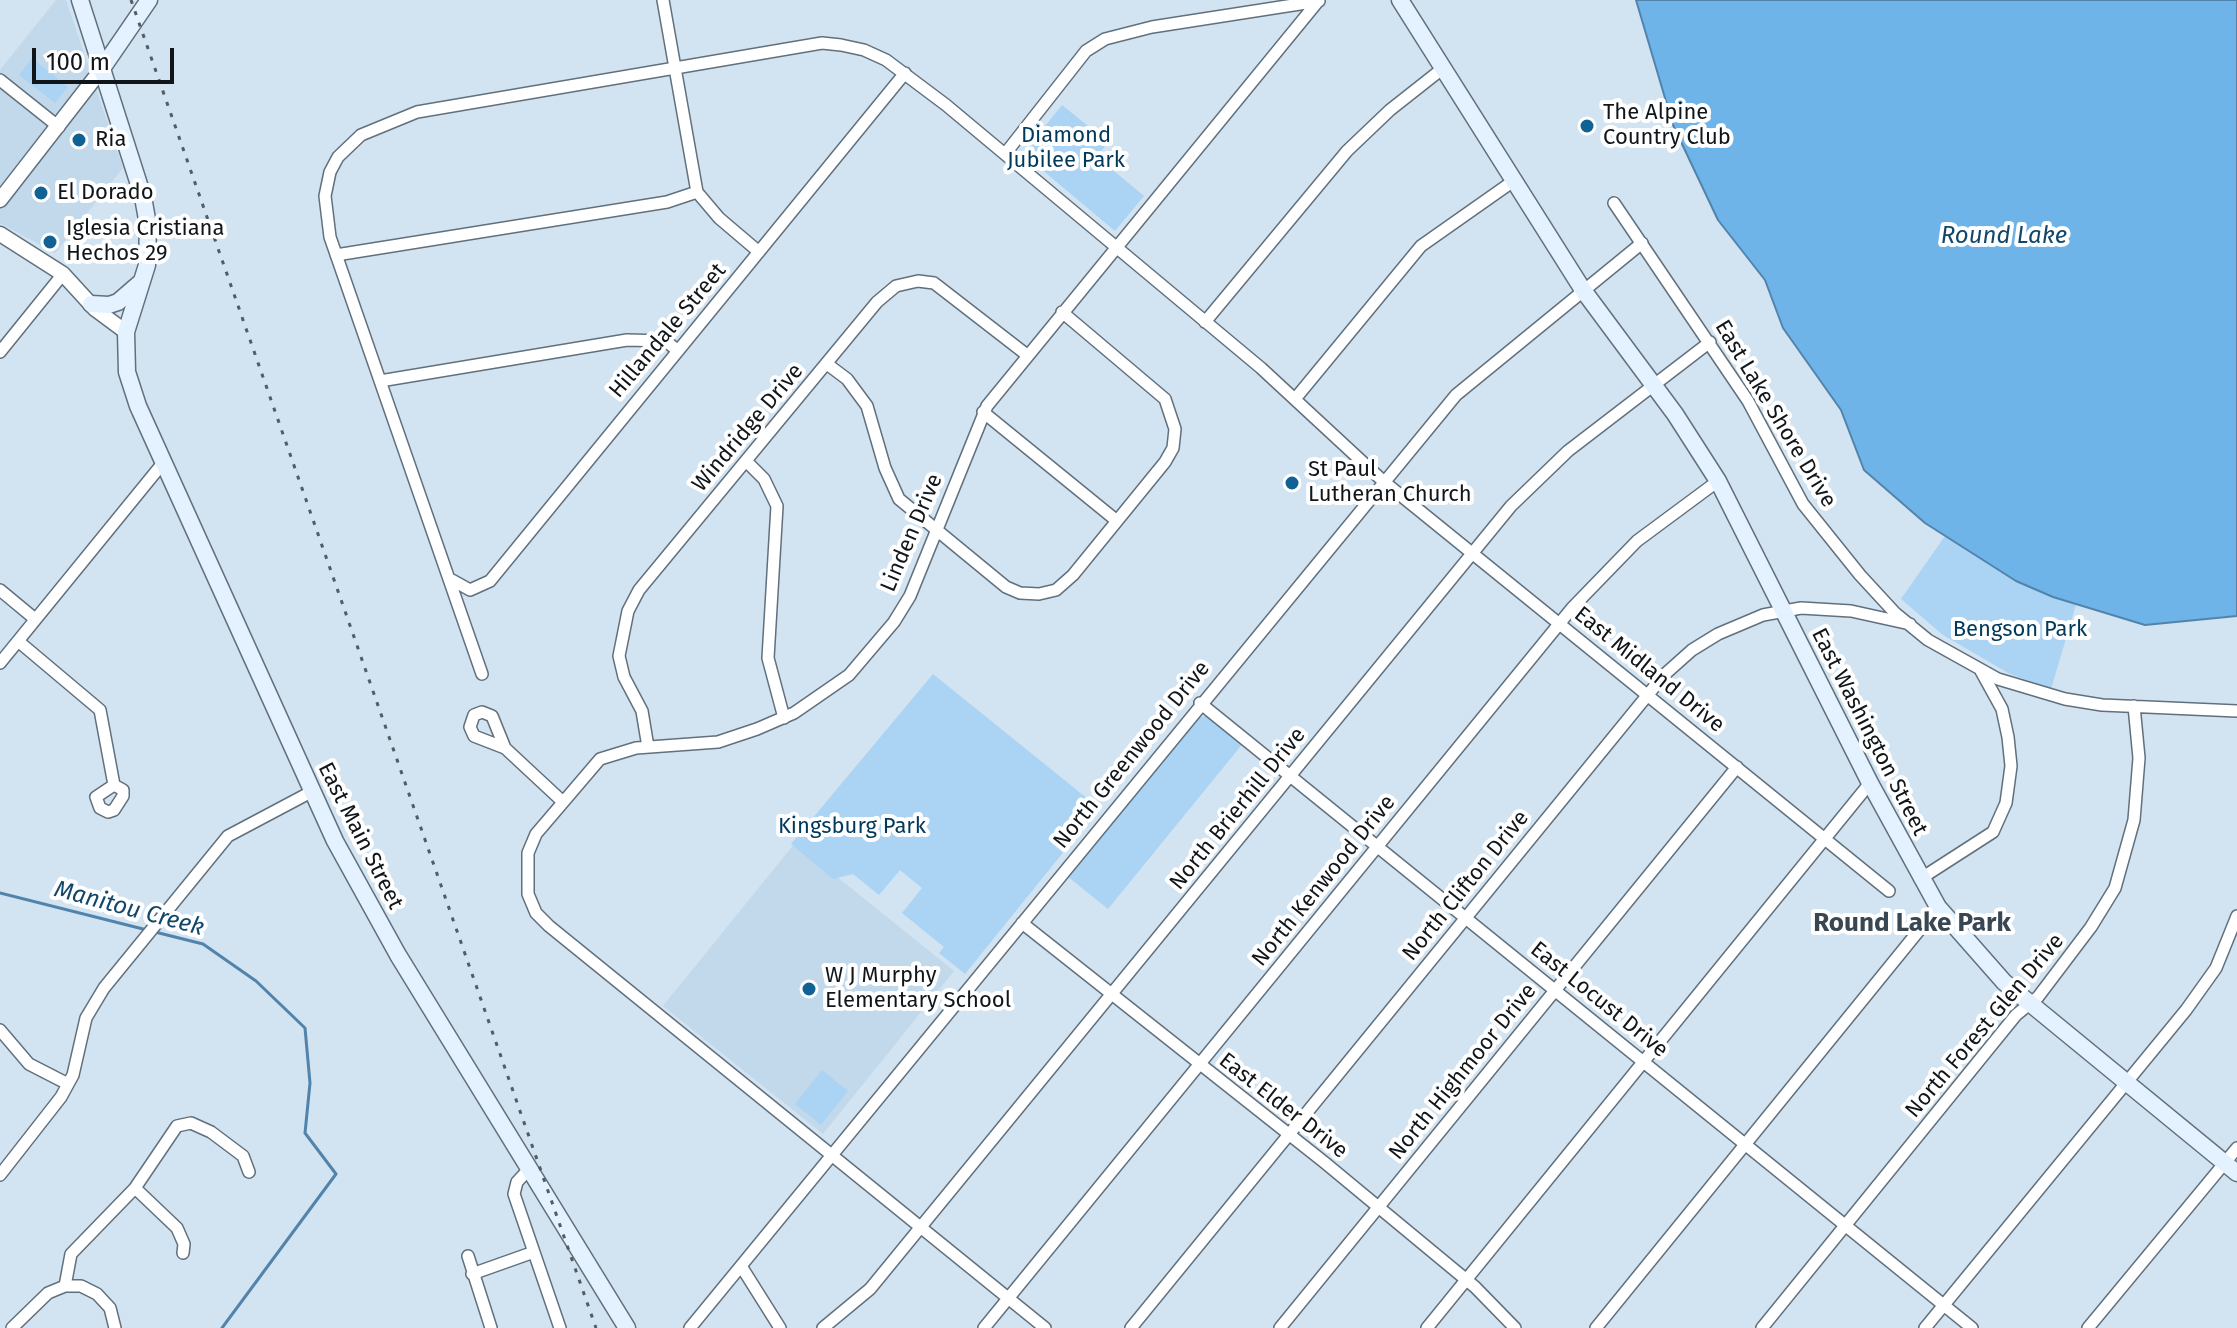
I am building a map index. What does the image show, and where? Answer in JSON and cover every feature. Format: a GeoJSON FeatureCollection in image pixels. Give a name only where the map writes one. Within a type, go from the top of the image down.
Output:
{"type":"FeatureCollection","features":[{"type":"Feature","properties":{"kind":"main road","name":"East Main Street"},"geometry":{"type":"LineString","coordinates":[[80,0],[143,197],[149,252],[126,332],[124,354],[131,390],[311,792],[398,955],[627,1328]]}},
{"type":"Feature","properties":{"kind":"main road"},"geometry":{"type":"LineString","coordinates":[[101,70],[149,0]]}},
{"type":"Feature","properties":{"kind":"main road","name":"East Washington Street"},"geometry":{"type":"LineString","coordinates":[[1400,0],[1512,182],[1583,290],[1654,385],[1718,481],[1870,783],[1938,907],[2004,982],[2231,1168]]}},
{"type":"Feature","properties":{"kind":"main road"},"geometry":{"type":"LineString","coordinates":[[91,304],[118,302],[141,282]]}},
{"type":"Feature","properties":{"kind":"street"},"geometry":{"type":"LineString","coordinates":[[663,0],[697,192],[719,218],[759,252]]}},
{"type":"Feature","properties":{"kind":"street"},"geometry":{"type":"LineString","coordinates":[[1005,154],[1086,51],[1105,39],[1152,27],[1319,0]]}},
{"type":"Feature","properties":{"kind":"street","name":"Linden Drive"},"geometry":{"type":"LineString","coordinates":[[1045,1328],[536,913],[528,894],[528,853],[536,834],[600,759],[616,751],[718,742],[784,718],[849,675],[876,645],[910,596],[983,412],[1319,0]]}},
{"type":"Feature","properties":{"kind":"street","name":"East Midland Drive"},"geometry":{"type":"LineString","coordinates":[[336,255],[325,215],[327,184],[338,157],[361,135],[417,112],[822,43],[864,50],[905,73],[1005,154],[1295,399],[1383,481],[1889,891]]}},
{"type":"Feature","properties":{"kind":"street"},"geometry":{"type":"LineString","coordinates":[[1205,322],[1347,151],[1390,110],[1442,69]]}},
{"type":"Feature","properties":{"kind":"street"},"geometry":{"type":"LineString","coordinates":[[0,200],[101,70]]}},
{"type":"Feature","properties":{"kind":"street","name":"Hillandale Street"},"geometry":{"type":"LineString","coordinates":[[452,580],[470,590],[490,581],[905,73]]}},
{"type":"Feature","properties":{"kind":"street"},"geometry":{"type":"LineString","coordinates":[[0,80],[59,127]]}},
{"type":"Feature","properties":{"kind":"street"},"geometry":{"type":"LineString","coordinates":[[1295,399],[1421,246],[1512,182]]}},
{"type":"Feature","properties":{"kind":"street"},"geometry":{"type":"LineString","coordinates":[[482,674],[452,580],[336,255],[667,202],[697,192]]}},
{"type":"Feature","properties":{"kind":"street","name":"East Lake Shore Drive"},"geometry":{"type":"LineString","coordinates":[[1614,203],[1710,342],[1772,443],[1803,504],[1860,575],[1928,640],[1980,670],[2065,699],[2237,711]]}},
{"type":"Feature","properties":{"kind":"street"},"geometry":{"type":"LineString","coordinates":[[0,234],[63,274],[91,304],[126,332]]}},
{"type":"Feature","properties":{"kind":"street","name":"North Greenwood Drive"},"geometry":{"type":"LineString","coordinates":[[690,1328],[1200,703],[1456,395],[1642,243]]}},
{"type":"Feature","properties":{"kind":"street"},"geometry":{"type":"LineString","coordinates":[[0,352],[63,274]]}},
{"type":"Feature","properties":{"kind":"street","name":"Windridge Drive"},"geometry":{"type":"LineString","coordinates":[[648,747],[642,711],[624,677],[619,656],[628,611],[639,590],[877,302],[896,286],[918,281],[934,283],[949,291],[1027,355]]}},
{"type":"Feature","properties":{"kind":"street"},"geometry":{"type":"LineString","coordinates":[[827,364],[847,379],[867,406],[885,468],[899,499],[1006,587],[1020,593],[1039,594],[1056,590],[1073,575],[1173,448],[1173,414],[1153,387],[1062,312]]}},
{"type":"Feature","properties":{"kind":"street"},"geometry":{"type":"LineString","coordinates":[[380,381],[627,340],[666,341],[678,351]]}},
{"type":"Feature","properties":{"kind":"street","name":"North Brierhill Drive"},"geometry":{"type":"LineString","coordinates":[[823,1328],[870,1289],[1473,553],[1545,472],[1710,342]]}},
{"type":"Feature","properties":{"kind":"street"},"geometry":{"type":"LineString","coordinates":[[983,412],[1117,521]]}},
{"type":"Feature","properties":{"kind":"street"},"geometry":{"type":"LineString","coordinates":[[746,461],[764,479],[777,506],[768,658],[784,718]]}},
{"type":"Feature","properties":{"kind":"street"},"geometry":{"type":"LineString","coordinates":[[0,663],[163,463]]}},
{"type":"Feature","properties":{"kind":"street","name":"North Kenwood Drive"},"geometry":{"type":"LineString","coordinates":[[984,1328],[1560,623],[1637,541],[1718,481]]}},
{"type":"Feature","properties":{"kind":"street"},"geometry":{"type":"LineString","coordinates":[[0,590],[35,619]]}},
{"type":"Feature","properties":{"kind":"street","name":"North Clifton Drive"},"geometry":{"type":"LineString","coordinates":[[1131,1328],[1648,695],[1692,650],[1763,615],[1801,608],[1851,611],[1910,624]]}},
{"type":"Feature","properties":{"kind":"street"},"geometry":{"type":"LineString","coordinates":[[18,641],[100,710],[114,785]]}},
{"type":"Feature","properties":{"kind":"street"},"geometry":{"type":"LineString","coordinates":[[1920,879],[1993,832],[2006,803],[2011,766],[2008,737],[2002,709],[1980,670]]}},
{"type":"Feature","properties":{"kind":"street","name":"East Locust Drive"},"geometry":{"type":"LineString","coordinates":[[1200,703],[1972,1328]]}},
{"type":"Feature","properties":{"kind":"street","name":"North Forest Glen Drive"},"geometry":{"type":"LineString","coordinates":[[1762,1328],[2016,1015],[2070,958],[2115,888],[2134,820],[2139,789],[2134,706]]}},
{"type":"Feature","properties":{"kind":"street"},"geometry":{"type":"LineString","coordinates":[[505,748],[563,802]]}},
{"type":"Feature","properties":{"kind":"street","name":"North Highmoor Drive"},"geometry":{"type":"LineString","coordinates":[[1280,1328],[1737,767]]}},
{"type":"Feature","properties":{"kind":"street"},"geometry":{"type":"LineString","coordinates":[[1427,1328],[1870,783]]}},
{"type":"Feature","properties":{"kind":"street"},"geometry":{"type":"LineString","coordinates":[[0,1175],[68,1084],[86,1018],[104,988],[144,938],[228,836],[311,792]]}},
{"type":"Feature","properties":{"kind":"street"},"geometry":{"type":"LineString","coordinates":[[1596,1328],[1938,907]]}},
{"type":"Feature","properties":{"kind":"street"},"geometry":{"type":"LineString","coordinates":[[1925,1328],[2128,1084],[2216,968],[2237,916]]}},
{"type":"Feature","properties":{"kind":"street","name":"East Elder Drive"},"geometry":{"type":"LineString","coordinates":[[1022,923],[1466,1280],[1515,1328]]}},
{"type":"Feature","properties":{"kind":"street"},"geometry":{"type":"LineString","coordinates":[[0,1030],[29,1064],[68,1084]]}},
{"type":"Feature","properties":{"kind":"street"},"geometry":{"type":"LineString","coordinates":[[65,1286],[71,1254],[135,1188],[177,1126],[191,1123],[234,1148],[243,1156],[249,1172]]}},
{"type":"Feature","properties":{"kind":"street"},"geometry":{"type":"LineString","coordinates":[[2088,1328],[2231,1168],[2237,1148]]}},
{"type":"Feature","properties":{"kind":"street"},"geometry":{"type":"LineString","coordinates":[[529,1169],[517,1182],[514,1194],[560,1328]]}},
{"type":"Feature","properties":{"kind":"street"},"geometry":{"type":"LineString","coordinates":[[135,1188],[177,1228],[184,1244],[183,1253]]}},
{"type":"Feature","properties":{"kind":"street"},"geometry":{"type":"LineString","coordinates":[[474,1278],[534,1252]]}},
{"type":"Feature","properties":{"kind":"street"},"geometry":{"type":"LineString","coordinates":[[468,1256],[491,1328]]}},
{"type":"Feature","properties":{"kind":"street"},"geometry":{"type":"LineString","coordinates":[[741,1266],[780,1328]]}},
{"type":"Feature","properties":{"kind":"street"},"geometry":{"type":"LineString","coordinates":[[12,1328],[34,1303],[65,1286],[81,1286],[97,1294],[110,1308],[115,1328]]}},
{"type":"Feature","properties":{"kind":"shaded area"},"geometry":{"type":"Polygon","coordinates":[[[56,0],[66,0],[123,168],[55,253],[0,223],[0,70],[56,0]]]}},
{"type":"Feature","properties":{"kind":"shaded area","name":"W J Murphy Elementary School"},"geometry":{"type":"Polygon","coordinates":[[[795,843],[954,971],[823,1134],[663,1006],[795,843]]]}},
{"type":"Feature","properties":{"kind":"green space"},"geometry":{"type":"Polygon","coordinates":[[[32,58],[68,87],[55,103],[19,75],[32,58]]]}},
{"type":"Feature","properties":{"kind":"green space","name":"Diamond Jubilee Park"},"geometry":{"type":"Polygon","coordinates":[[[1062,105],[1108,142],[1097,157],[1144,196],[1115,231],[1028,158],[1028,147],[1062,105]]]}},
{"type":"Feature","properties":{"kind":"green space","name":"Bengson Park"},"geometry":{"type":"Polygon","coordinates":[[[1945,536],[2016,581],[2076,605],[2051,689],[2010,674],[1943,635],[1901,599],[1945,536]]]}},
{"type":"Feature","properties":{"kind":"green space","name":"Kingsburg Park"},"geometry":{"type":"Polygon","coordinates":[[[933,674],[1099,808],[965,974],[939,953],[944,947],[902,913],[922,888],[900,870],[879,895],[853,874],[833,879],[791,844],[933,674]]]}},
{"type":"Feature","properties":{"kind":"green space"},"geometry":{"type":"Polygon","coordinates":[[[1212,716],[1244,742],[1108,909],[1067,876],[1195,717],[1212,716]]]}},
{"type":"Feature","properties":{"kind":"green space"},"geometry":{"type":"Polygon","coordinates":[[[822,1070],[848,1091],[821,1125],[795,1104],[822,1070]]]}},
{"type":"Feature","properties":{"kind":"water","name":"Round Lake"},"geometry":{"type":"Polygon","coordinates":[[[1636,0],[2237,0],[2237,616],[2145,625],[2053,597],[2016,581],[1925,523],[1864,470],[1841,410],[1783,328],[1765,280],[1718,220],[1673,125],[1636,0]]]}},
{"type":"Feature","properties":{"kind":"waterway","name":"Manitou Creek"},"geometry":{"type":"LineString","coordinates":[[0,893],[147,930]]}},
{"type":"Feature","properties":{"kind":"waterway","name":"Manitou Creek"},"geometry":{"type":"LineString","coordinates":[[155,932],[203,944],[256,981],[305,1028],[310,1083],[305,1133],[336,1174],[222,1328]]}},
{"type":"Feature","properties":{"kind":"railway"},"geometry":{"type":"LineString","coordinates":[[131,0],[596,1328]]}},
{"type":"Feature","properties":{"kind":"place","name":"The Alpine Country Club"},"geometry":{"type":"Point","coordinates":[1587,126]}},
{"type":"Feature","properties":{"kind":"place","name":"Ria"},"geometry":{"type":"Point","coordinates":[79,140]}},
{"type":"Feature","properties":{"kind":"place","name":"El Dorado"},"geometry":{"type":"Point","coordinates":[41,193]}},
{"type":"Feature","properties":{"kind":"place","name":"Iglesia Cristiana Hechos 29"},"geometry":{"type":"Point","coordinates":[50,242]}},
{"type":"Feature","properties":{"kind":"place","name":"St Paul Lutheran Church"},"geometry":{"type":"Point","coordinates":[1292,483]}},
{"type":"Feature","properties":{"kind":"place","name":"W J Murphy Elementary School"},"geometry":{"type":"Point","coordinates":[809,989]}},
{"type":"Feature","properties":{"kind":"district","name":"Round Lake Park"},"geometry":{"type":"Point","coordinates":[1912,924]}}]}
